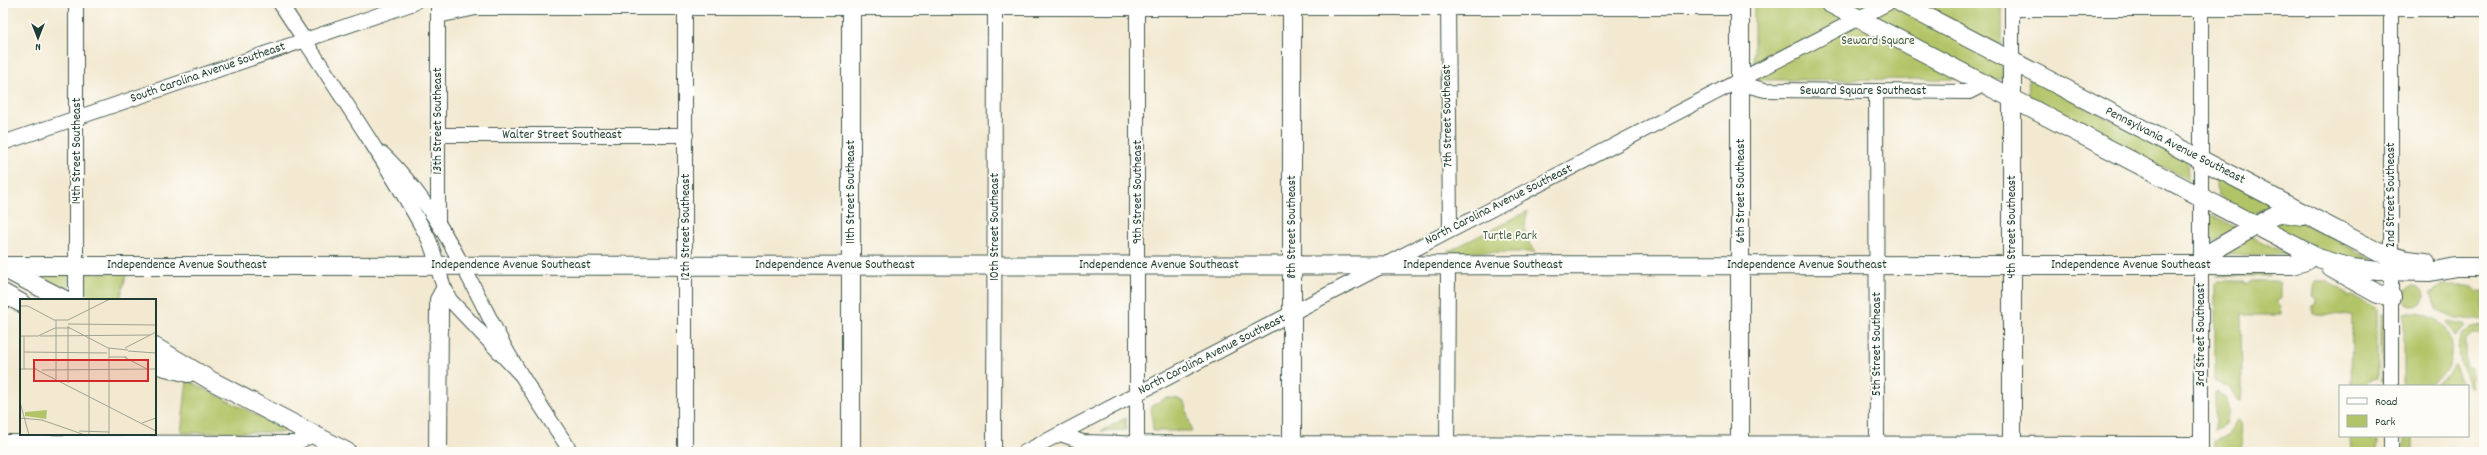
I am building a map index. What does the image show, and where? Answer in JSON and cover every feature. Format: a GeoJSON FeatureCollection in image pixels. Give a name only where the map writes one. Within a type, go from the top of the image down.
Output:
{"type":"FeatureCollection","features":[{"type":"Feature","properties":{"kind":"main road"},"geometry":{"type":"LineString","coordinates":[[1829,3],[2314,256],[2340,275],[2378,294],[2392,297]]}},
{"type":"Feature","properties":{"kind":"main road","name":"Pennsylvania Avenue Southeast"},"geometry":{"type":"LineString","coordinates":[[1901,3],[2322,223],[2391,264]]}},
{"type":"Feature","properties":{"kind":"main road","name":"8th Street Southeast"},"geometry":{"type":"LineString","coordinates":[[1292,5],[1292,447]]}},
{"type":"Feature","properties":{"kind":"main road","name":"11th Street Southeast"},"geometry":{"type":"LineString","coordinates":[[850,452],[851,6]]}},
{"type":"Feature","properties":{"kind":"main road","name":"6th Street Southeast"},"geometry":{"type":"LineString","coordinates":[[1740,6],[1740,447]]}},
{"type":"Feature","properties":{"kind":"main road"},"geometry":{"type":"LineString","coordinates":[[1985,84],[2012,61]]}},
{"type":"Feature","properties":{"kind":"main road","name":"4th Street Southeast"},"geometry":{"type":"LineString","coordinates":[[2012,61],[2012,448]]}},
{"type":"Feature","properties":{"kind":"main road"},"geometry":{"type":"LineString","coordinates":[[2201,265],[2209,253],[2256,226],[2284,213],[2322,223]]}},
{"type":"Feature","properties":{"kind":"main road"},"geometry":{"type":"LineString","coordinates":[[2314,256],[2360,269],[2391,264],[2430,272],[2456,267],[2484,267]]}},
{"type":"Feature","properties":{"kind":"main road","name":"Independence Avenue Southeast"},"geometry":{"type":"LineString","coordinates":[[3,267],[76,265],[437,264],[1292,266],[2292,265],[2306,261],[2314,256]]}},
{"type":"Feature","properties":{"kind":"main road"},"geometry":{"type":"LineString","coordinates":[[3,267],[63,299]]}},
{"type":"Feature","properties":{"kind":"main road"},"geometry":{"type":"LineString","coordinates":[[3,280],[40,299]]}},
{"type":"Feature","properties":{"kind":"main road"},"geometry":{"type":"LineString","coordinates":[[438,452],[439,300],[444,291]]}},
{"type":"Feature","properties":{"kind":"main road"},"geometry":{"type":"LineString","coordinates":[[3,293],[20,302]]}},
{"type":"Feature","properties":{"kind":"main road"},"geometry":{"type":"LineString","coordinates":[[156,348],[210,380],[347,452]]}},
{"type":"Feature","properties":{"kind":"main road"},"geometry":{"type":"LineString","coordinates":[[156,352],[173,357]]}},
{"type":"Feature","properties":{"kind":"main road"},"geometry":{"type":"LineString","coordinates":[[156,364],[210,380]]}},
{"type":"Feature","properties":{"kind":"street","name":"14th Street Southeast"},"geometry":{"type":"LineString","coordinates":[[76,3],[76,299]]}},
{"type":"Feature","properties":{"kind":"street"},"geometry":{"type":"LineString","coordinates":[[280,3],[372,143],[425,233],[437,264],[444,291],[482,336],[522,376]]}},
{"type":"Feature","properties":{"kind":"street","name":"South Carolina Avenue Southeast"},"geometry":{"type":"LineString","coordinates":[[3,143],[414,3]]}},
{"type":"Feature","properties":{"kind":"street","name":"North Carolina Avenue Southeast"},"geometry":{"type":"LineString","coordinates":[[1025,452],[1888,3]]}},
{"type":"Feature","properties":{"kind":"street"},"geometry":{"type":"LineString","coordinates":[[438,9],[557,6],[1740,6]]}},
{"type":"Feature","properties":{"kind":"street","name":"12th Street Southeast"},"geometry":{"type":"LineString","coordinates":[[685,6],[685,452]]}},
{"type":"Feature","properties":{"kind":"street","name":"10th Street Southeast"},"geometry":{"type":"LineString","coordinates":[[994,6],[994,452]]}},
{"type":"Feature","properties":{"kind":"street","name":"9th Street Southeast"},"geometry":{"type":"LineString","coordinates":[[1137,6],[1138,447]]}},
{"type":"Feature","properties":{"kind":"street","name":"7th Street Southeast"},"geometry":{"type":"LineString","coordinates":[[1448,6],[1450,230]]}},
{"type":"Feature","properties":{"kind":"street"},"geometry":{"type":"LineString","coordinates":[[2012,6],[2391,6],[2484,10]]}},
{"type":"Feature","properties":{"kind":"street","name":"4th Street Southeast"},"geometry":{"type":"LineString","coordinates":[[2012,6],[2012,61]]}},
{"type":"Feature","properties":{"kind":"street","name":"3rd Street Southeast"},"geometry":{"type":"LineString","coordinates":[[2201,6],[2201,448]]}},
{"type":"Feature","properties":{"kind":"street","name":"2nd Street Southeast"},"geometry":{"type":"LineString","coordinates":[[2391,6],[2391,385]]}},
{"type":"Feature","properties":{"kind":"street","name":"13th Street Southeast"},"geometry":{"type":"LineString","coordinates":[[438,9],[438,223]]}},
{"type":"Feature","properties":{"kind":"street","name":"Seward Square Southeast"},"geometry":{"type":"LineString","coordinates":[[1740,80],[1753,87],[1765,90],[1969,92],[1985,84]]}},
{"type":"Feature","properties":{"kind":"street","name":"5th Street Southeast"},"geometry":{"type":"LineString","coordinates":[[1876,91],[1877,448]]}},
{"type":"Feature","properties":{"kind":"street","name":"Walter Street Southeast"},"geometry":{"type":"LineString","coordinates":[[438,135],[686,135]]}},
{"type":"Feature","properties":{"kind":"street"},"geometry":{"type":"LineString","coordinates":[[372,143],[421,195],[462,265],[522,376],[571,452]]}},
{"type":"Feature","properties":{"kind":"street"},"geometry":{"type":"LineString","coordinates":[[425,233],[438,223]]}},
{"type":"Feature","properties":{"kind":"street"},"geometry":{"type":"LineString","coordinates":[[1448,265],[1448,448]]}},
{"type":"Feature","properties":{"kind":"street"},"geometry":{"type":"LineString","coordinates":[[1060,434],[1083,442],[1138,447],[2201,448]]}},
{"type":"Feature","properties":{"kind":"street"},"geometry":{"type":"LineString","coordinates":[[3,442],[295,443],[314,435]]}},
{"type":"Feature","properties":{"kind":"street"},"geometry":{"type":"LineString","coordinates":[[2391,437],[2391,452]]}},
{"type":"Feature","properties":{"kind":"green space","name":"Seward Square"},"geometry":{"type":"Polygon","coordinates":[[[1754,3],[2002,3],[2002,79],[1754,80],[1754,3]]]}},
{"type":"Feature","properties":{"kind":"green space"},"geometry":{"type":"Polygon","coordinates":[[[2028,77],[2187,159],[2188,180],[2029,98],[2028,77]]]}},
{"type":"Feature","properties":{"kind":"green space"},"geometry":{"type":"Polygon","coordinates":[[[2215,174],[2273,204],[2253,214],[2217,195],[2215,174]]]}},
{"type":"Feature","properties":{"kind":"green space","name":"Turtle Park"},"geometry":{"type":"Polygon","coordinates":[[[1528,211],[1525,222],[1526,233],[1529,243],[1536,252],[1447,252],[1528,211]]]}},
{"type":"Feature","properties":{"kind":"green space"},"geometry":{"type":"Polygon","coordinates":[[[2208,213],[2237,228],[2208,245],[2208,213]]]}},
{"type":"Feature","properties":{"kind":"green space"},"geometry":{"type":"Polygon","coordinates":[[[2299,221],[2373,260],[2371,267],[2339,259],[2273,226],[2275,222],[2299,221]]]}},
{"type":"Feature","properties":{"kind":"green space"},"geometry":{"type":"Polygon","coordinates":[[[2250,236],[2289,255],[2210,255],[2250,236]]]}},
{"type":"Feature","properties":{"kind":"green space"},"geometry":{"type":"Polygon","coordinates":[[[127,272],[120,299],[85,299],[85,274],[127,272]]]}},
{"type":"Feature","properties":{"kind":"green space"},"geometry":{"type":"Polygon","coordinates":[[[35,274],[69,274],[69,291],[67,292],[35,274]]]}},
{"type":"Feature","properties":{"kind":"green space"},"geometry":{"type":"Polygon","coordinates":[[[2217,274],[2269,274],[2269,276],[2217,276],[2217,274]]]}},
{"type":"Feature","properties":{"kind":"green space"},"geometry":{"type":"Polygon","coordinates":[[[2219,281],[2244,281],[2247,284],[2251,281],[2276,281],[2280,283],[2280,297],[2276,302],[2281,307],[2281,315],[2241,315],[2241,401],[2238,401],[2230,388],[2215,382],[2215,284],[2219,281]]]}},
{"type":"Feature","properties":{"kind":"green space"},"geometry":{"type":"Polygon","coordinates":[[[2315,281],[2325,281],[2347,293],[2348,297],[2353,296],[2377,309],[2377,379],[2369,381],[2365,385],[2351,385],[2352,315],[2313,314],[2313,307],[2317,304],[2317,299],[2313,297],[2315,281]]]}},
{"type":"Feature","properties":{"kind":"green space"},"geometry":{"type":"Polygon","coordinates":[[[2414,286],[2421,289],[2424,296],[2421,303],[2414,306],[2407,303],[2404,296],[2407,289],[2414,286]]]}},
{"type":"Feature","properties":{"kind":"green space"},"geometry":{"type":"Polygon","coordinates":[[[2442,286],[2472,286],[2477,291],[2484,291],[2484,321],[2456,318],[2438,310],[2431,293],[2442,286]]]}},
{"type":"Feature","properties":{"kind":"green space"},"geometry":{"type":"Polygon","coordinates":[[[2404,313],[2420,314],[2431,317],[2443,326],[2448,335],[2451,344],[2449,364],[2437,380],[2428,385],[2404,385],[2404,313]]]}},
{"type":"Feature","properties":{"kind":"green space"},"geometry":{"type":"Polygon","coordinates":[[[2381,314],[2384,314],[2384,382],[2381,382],[2381,314]]]}},
{"type":"Feature","properties":{"kind":"green space"},"geometry":{"type":"Polygon","coordinates":[[[2448,321],[2465,324],[2466,326],[2455,336],[2447,323],[2448,321]]]}},
{"type":"Feature","properties":{"kind":"green space"},"geometry":{"type":"Polygon","coordinates":[[[2484,326],[2484,334],[2472,334],[2466,340],[2466,366],[2471,369],[2471,388],[2462,365],[2459,342],[2466,331],[2474,327],[2484,326]]]}},
{"type":"Feature","properties":{"kind":"green space"},"geometry":{"type":"Polygon","coordinates":[[[2454,364],[2463,385],[2437,385],[2448,375],[2454,364]]]}},
{"type":"Feature","properties":{"kind":"green space"},"geometry":{"type":"Polygon","coordinates":[[[187,380],[286,430],[285,432],[181,433],[187,380]]]}},
{"type":"Feature","properties":{"kind":"green space"},"geometry":{"type":"Polygon","coordinates":[[[2215,392],[2225,397],[2229,410],[2226,424],[2215,430],[2215,392]]]}},
{"type":"Feature","properties":{"kind":"green space"},"geometry":{"type":"Polygon","coordinates":[[[1166,398],[1176,398],[1184,402],[1192,431],[1153,431],[1151,406],[1166,398]]]}},
{"type":"Feature","properties":{"kind":"green space"},"geometry":{"type":"Polygon","coordinates":[[[1126,418],[1126,430],[1101,431],[1126,418]]]}},
{"type":"Feature","properties":{"kind":"green space"},"geometry":{"type":"Polygon","coordinates":[[[2237,421],[2240,421],[2242,452],[2215,452],[2215,440],[2228,435],[2237,421]]]}},
{"type":"Feature","properties":{"kind":"green space"},"geometry":{"type":"Polygon","coordinates":[[[2350,437],[2367,437],[2369,440],[2378,441],[2377,452],[2351,452],[2350,437]]]}},
{"type":"Feature","properties":{"kind":"green space"},"geometry":{"type":"Polygon","coordinates":[[[2404,437],[2413,437],[2413,452],[2404,452],[2404,437]]]}}]}
